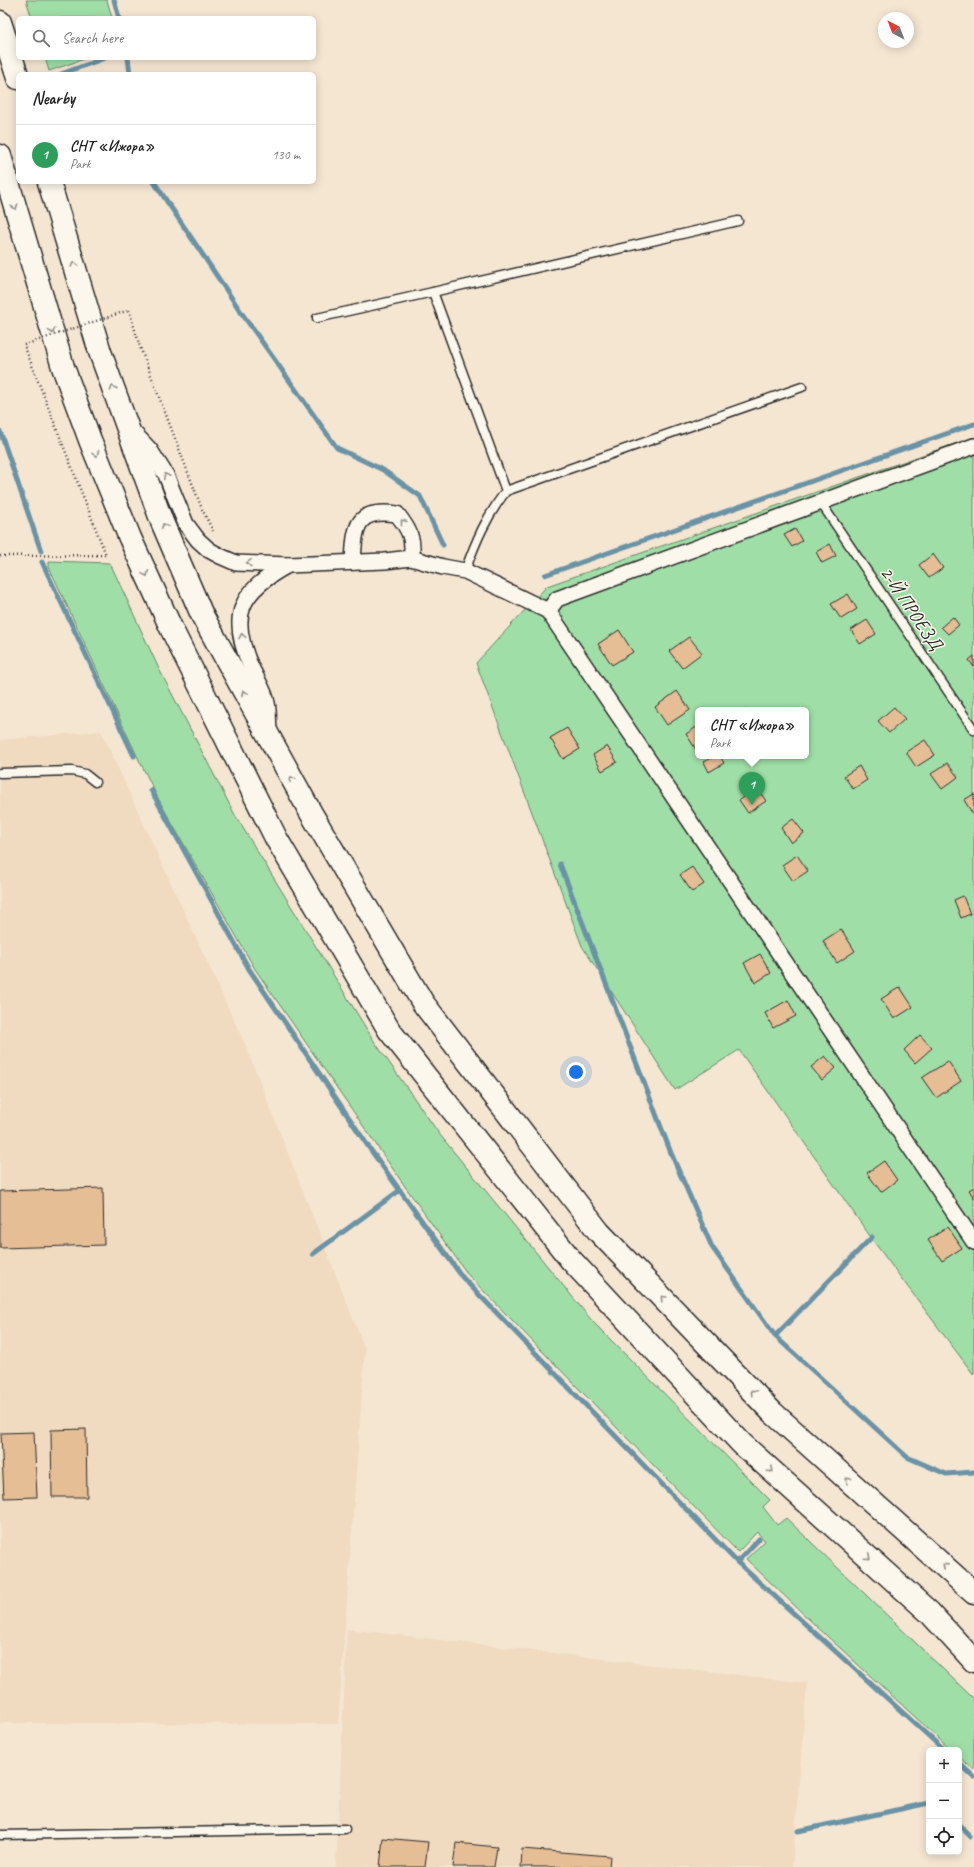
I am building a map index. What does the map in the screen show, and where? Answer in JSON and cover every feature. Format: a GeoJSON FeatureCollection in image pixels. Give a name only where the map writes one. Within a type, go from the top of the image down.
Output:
{"type":"FeatureCollection","features":[{"type":"Feature","properties":{"kind":"highway"},"geometry":{"type":"LineString","coordinates":[[0,22],[16,72]]}},
{"type":"Feature","properties":{"kind":"highway"},"geometry":{"type":"LineString","coordinates":[[0,156],[63,367],[130,538],[172,630],[276,838],[389,1030],[581,1271],[742,1444],[929,1612],[974,1661]]}},
{"type":"Feature","properties":{"kind":"highway"},"geometry":{"type":"LineString","coordinates":[[50,184],[100,352],[162,522],[202,615],[270,740],[423,1003],[598,1232],[772,1412],[974,1593]]}},
{"type":"Feature","properties":{"kind":"street"},"geometry":{"type":"LineString","coordinates":[[126,425],[150,450],[166,474],[186,524],[198,540],[209,550],[236,563],[288,565],[385,561],[411,558],[443,567],[465,571],[548,611],[974,1242]]}},
{"type":"Feature","properties":{"kind":"street"},"geometry":{"type":"LineString","coordinates":[[548,611],[557,599],[974,446]]}},
{"type":"Feature","properties":{"kind":"street"},"geometry":{"type":"LineString","coordinates":[[353,562],[354,536],[356,528],[362,519],[379,512],[397,514],[405,525],[412,536],[414,548],[411,558]]}},
{"type":"Feature","properties":{"kind":"street"},"geometry":{"type":"LineString","coordinates":[[270,740],[267,702],[247,657],[241,637],[239,619],[243,604],[259,583],[288,565]]}},
{"type":"Feature","properties":{"kind":"lane"},"geometry":{"type":"LineString","coordinates":[[317,318],[738,222]]}},
{"type":"Feature","properties":{"kind":"lane"},"geometry":{"type":"LineString","coordinates":[[433,292],[506,491]]}},
{"type":"Feature","properties":{"kind":"lane"},"geometry":{"type":"LineString","coordinates":[[465,571],[479,533],[492,510],[506,491],[802,387]]}},
{"type":"Feature","properties":{"kind":"lane","name":"2-Й ПРОЕЗД"},"geometry":{"type":"LineString","coordinates":[[820,503],[974,730]]}},
{"type":"Feature","properties":{"kind":"lane"},"geometry":{"type":"LineString","coordinates":[[0,773],[72,771],[85,774],[95,782]]}},
{"type":"Feature","properties":{"kind":"lane"},"geometry":{"type":"LineString","coordinates":[[0,1835],[345,1829]]}},
{"type":"Feature","properties":{"kind":"path"},"geometry":{"type":"LineString","coordinates":[[0,556],[106,555],[24,345],[129,310],[140,347],[202,509],[208,524],[216,536]]}},
{"type":"Feature","properties":{"kind":"shaded area"},"geometry":{"type":"Polygon","coordinates":[[[101,731],[247,1049],[365,1349],[338,1724],[0,1723],[0,740],[101,731]]]}},
{"type":"Feature","properties":{"kind":"shaded area"},"geometry":{"type":"Polygon","coordinates":[[[347,1629],[807,1683],[792,1867],[336,1867],[347,1629]]]}},
{"type":"Feature","properties":{"kind":"green space"},"geometry":{"type":"Polygon","coordinates":[[[26,0],[107,0],[111,16],[31,16],[26,0]]]}},
{"type":"Feature","properties":{"kind":"green space"},"geometry":{"type":"Polygon","coordinates":[[[46,60],[81,60],[49,71],[46,60]]]}},
{"type":"Feature","properties":{"kind":"green space"},"geometry":{"type":"Polygon","coordinates":[[[974,437],[974,1375],[877,1246],[739,1050],[675,1090],[582,946],[476,663],[547,586],[974,437]]]}},
{"type":"Feature","properties":{"kind":"green space"},"geometry":{"type":"Polygon","coordinates":[[[49,561],[110,563],[159,669],[235,815],[374,1041],[440,1135],[593,1322],[770,1500],[763,1507],[777,1525],[786,1518],[974,1699],[974,1770],[962,1760],[962,1747],[948,1747],[815,1625],[746,1559],[765,1541],[757,1532],[738,1552],[469,1276],[404,1185],[255,969],[161,804],[49,567],[49,561]]]}},
{"type":"Feature","properties":{"kind":"building"},"geometry":{"type":"Polygon","coordinates":[[[795,529],[802,541],[792,547],[784,535],[795,529]]]}},
{"type":"Feature","properties":{"kind":"building"},"geometry":{"type":"Polygon","coordinates":[[[830,544],[836,556],[822,563],[816,552],[830,544]]]}},
{"type":"Feature","properties":{"kind":"building"},"geometry":{"type":"Polygon","coordinates":[[[933,554],[943,568],[929,578],[919,565],[933,554]]]}},
{"type":"Feature","properties":{"kind":"building"},"geometry":{"type":"Polygon","coordinates":[[[848,594],[857,609],[841,619],[831,604],[848,594]]]}},
{"type":"Feature","properties":{"kind":"building"},"geometry":{"type":"Polygon","coordinates":[[[953,617],[959,625],[948,634],[941,627],[953,617]]]}},
{"type":"Feature","properties":{"kind":"building"},"geometry":{"type":"Polygon","coordinates":[[[867,620],[876,634],[860,644],[851,630],[867,620]]]}},
{"type":"Feature","properties":{"kind":"building"},"geometry":{"type":"Polygon","coordinates":[[[619,630],[633,652],[612,665],[598,644],[619,630]]]}},
{"type":"Feature","properties":{"kind":"building"},"geometry":{"type":"Polygon","coordinates":[[[689,637],[702,653],[682,668],[669,651],[689,637]]]}},
{"type":"Feature","properties":{"kind":"building"},"geometry":{"type":"Polygon","coordinates":[[[974,656],[974,667],[969,660],[974,656]]]}},
{"type":"Feature","properties":{"kind":"building"},"geometry":{"type":"Polygon","coordinates":[[[677,691],[690,710],[667,725],[655,707],[677,691]]]}},
{"type":"Feature","properties":{"kind":"building"},"geometry":{"type":"Polygon","coordinates":[[[894,707],[905,719],[889,733],[878,721],[894,707]]]}},
{"type":"Feature","properties":{"kind":"building"},"geometry":{"type":"Polygon","coordinates":[[[567,728],[580,749],[563,759],[550,738],[567,728]]]}},
{"type":"Feature","properties":{"kind":"building"},"geometry":{"type":"Polygon","coordinates":[[[695,728],[695,748],[686,734],[695,728]]]}},
{"type":"Feature","properties":{"kind":"building"},"geometry":{"type":"Polygon","coordinates":[[[925,740],[935,755],[916,767],[906,752],[925,740]]]}},
{"type":"Feature","properties":{"kind":"building"},"geometry":{"type":"Polygon","coordinates":[[[607,746],[617,762],[602,771],[593,755],[607,746]]]}},
{"type":"Feature","properties":{"kind":"building"},"geometry":{"type":"Polygon","coordinates":[[[710,759],[722,759],[724,763],[709,772],[704,762],[710,759]]]}},
{"type":"Feature","properties":{"kind":"building"},"geometry":{"type":"Polygon","coordinates":[[[947,763],[958,777],[942,789],[931,774],[947,763]]]}},
{"type":"Feature","properties":{"kind":"building"},"geometry":{"type":"Polygon","coordinates":[[[859,766],[867,780],[853,789],[844,776],[859,766]]]}},
{"type":"Feature","properties":{"kind":"building"},"geometry":{"type":"Polygon","coordinates":[[[757,788],[766,801],[748,813],[739,800],[757,788]]]}},
{"type":"Feature","properties":{"kind":"building"},"geometry":{"type":"Polygon","coordinates":[[[974,794],[974,816],[964,800],[974,794]]]}},
{"type":"Feature","properties":{"kind":"building"},"geometry":{"type":"Polygon","coordinates":[[[793,819],[804,833],[791,843],[781,828],[793,819]]]}},
{"type":"Feature","properties":{"kind":"building"},"geometry":{"type":"Polygon","coordinates":[[[797,855],[808,871],[793,881],[782,865],[797,855]]]}},
{"type":"Feature","properties":{"kind":"building"},"geometry":{"type":"Polygon","coordinates":[[[692,867],[704,884],[692,892],[680,875],[692,867]]]}},
{"type":"Feature","properties":{"kind":"building"},"geometry":{"type":"Polygon","coordinates":[[[963,896],[970,914],[961,918],[954,900],[963,896]]]}},
{"type":"Feature","properties":{"kind":"building"},"geometry":{"type":"Polygon","coordinates":[[[841,929],[855,951],[837,963],[823,941],[841,929]]]}},
{"type":"Feature","properties":{"kind":"building"},"geometry":{"type":"Polygon","coordinates":[[[760,954],[771,973],[755,983],[744,963],[760,954]]]}},
{"type":"Feature","properties":{"kind":"building"},"geometry":{"type":"Polygon","coordinates":[[[900,987],[913,1007],[894,1019],[881,999],[900,987]]]}},
{"type":"Feature","properties":{"kind":"building"},"geometry":{"type":"Polygon","coordinates":[[[788,1000],[796,1016],[773,1028],[765,1013],[788,1000]]]}},
{"type":"Feature","properties":{"kind":"building"},"geometry":{"type":"Polygon","coordinates":[[[920,1035],[932,1048],[915,1063],[904,1050],[920,1035]]]}},
{"type":"Feature","properties":{"kind":"building"},"geometry":{"type":"Polygon","coordinates":[[[825,1056],[836,1068],[822,1080],[811,1067],[825,1056]]]}},
{"type":"Feature","properties":{"kind":"building"},"geometry":{"type":"Polygon","coordinates":[[[948,1061],[961,1081],[936,1098],[922,1078],[948,1061]]]}},
{"type":"Feature","properties":{"kind":"building"},"geometry":{"type":"Polygon","coordinates":[[[884,1161],[897,1180],[881,1192],[867,1173],[884,1161]]]}},
{"type":"Feature","properties":{"kind":"building"},"geometry":{"type":"Polygon","coordinates":[[[974,1187],[974,1198],[969,1190],[974,1187]]]}},
{"type":"Feature","properties":{"kind":"building"},"geometry":{"type":"Polygon","coordinates":[[[103,1188],[104,1245],[0,1248],[0,1191],[103,1188]]]}},
{"type":"Feature","properties":{"kind":"building"},"geometry":{"type":"Polygon","coordinates":[[[948,1227],[962,1248],[942,1261],[928,1240],[948,1227]]]}},
{"type":"Feature","properties":{"kind":"building"},"geometry":{"type":"Polygon","coordinates":[[[86,1429],[87,1497],[52,1497],[51,1430],[86,1429]]]}},
{"type":"Feature","properties":{"kind":"building"},"geometry":{"type":"Polygon","coordinates":[[[34,1432],[37,1497],[4,1498],[1,1433],[34,1432]]]}},
{"type":"Feature","properties":{"kind":"building"},"geometry":{"type":"Polygon","coordinates":[[[383,1838],[428,1842],[425,1867],[380,1867],[383,1838]]]}},
{"type":"Feature","properties":{"kind":"building"},"geometry":{"type":"Polygon","coordinates":[[[456,1843],[497,1847],[494,1867],[453,1867],[456,1843]]]}},
{"type":"Feature","properties":{"kind":"building"},"geometry":{"type":"Polygon","coordinates":[[[522,1849],[610,1856],[609,1867],[521,1867],[522,1849]]]}},
{"type":"Feature","properties":{"kind":"waterway"},"geometry":{"type":"LineString","coordinates":[[114,0],[118,16]]}},
{"type":"Feature","properties":{"kind":"waterway"},"geometry":{"type":"LineString","coordinates":[[66,72],[100,60]]}},
{"type":"Feature","properties":{"kind":"waterway"},"geometry":{"type":"LineString","coordinates":[[128,60],[130,72]]}},
{"type":"Feature","properties":{"kind":"waterway"},"geometry":{"type":"LineString","coordinates":[[155,184],[243,315],[337,448],[383,470],[420,496],[443,545]]}},
{"type":"Feature","properties":{"kind":"waterway"},"geometry":{"type":"LineString","coordinates":[[545,575],[974,424]]}},
{"type":"Feature","properties":{"kind":"waterway"},"geometry":{"type":"LineString","coordinates":[[0,431],[41,551]]}},
{"type":"Feature","properties":{"kind":"waterway"},"geometry":{"type":"LineString","coordinates":[[42,562],[134,756]]}},
{"type":"Feature","properties":{"kind":"waterway"},"geometry":{"type":"LineString","coordinates":[[151,790],[249,969],[370,1149],[463,1278],[737,1562],[941,1747]]}},
{"type":"Feature","properties":{"kind":"waterway"},"geometry":{"type":"LineString","coordinates":[[560,864],[671,1153],[712,1247],[775,1336],[872,1237]]}},
{"type":"Feature","properties":{"kind":"waterway"},"geometry":{"type":"LineString","coordinates":[[313,1254],[400,1190]]}},
{"type":"Feature","properties":{"kind":"waterway"},"geometry":{"type":"LineString","coordinates":[[775,1336],[907,1457],[946,1474],[974,1472]]}},
{"type":"Feature","properties":{"kind":"waterway"},"geometry":{"type":"LineString","coordinates":[[737,1562],[759,1539]]}},
{"type":"Feature","properties":{"kind":"waterway"},"geometry":{"type":"LineString","coordinates":[[962,1766],[974,1777]]}},
{"type":"Feature","properties":{"kind":"waterway"},"geometry":{"type":"LineString","coordinates":[[798,1831],[926,1804]]}},
{"type":"Feature","properties":{"kind":"waterway"},"geometry":{"type":"LineString","coordinates":[[962,1828],[970,1836]]}},
{"type":"Feature","properties":{"kind":"place","name":"СНТ «Ижора»"},"geometry":{"type":"Point","coordinates":[752,805]}}]}
